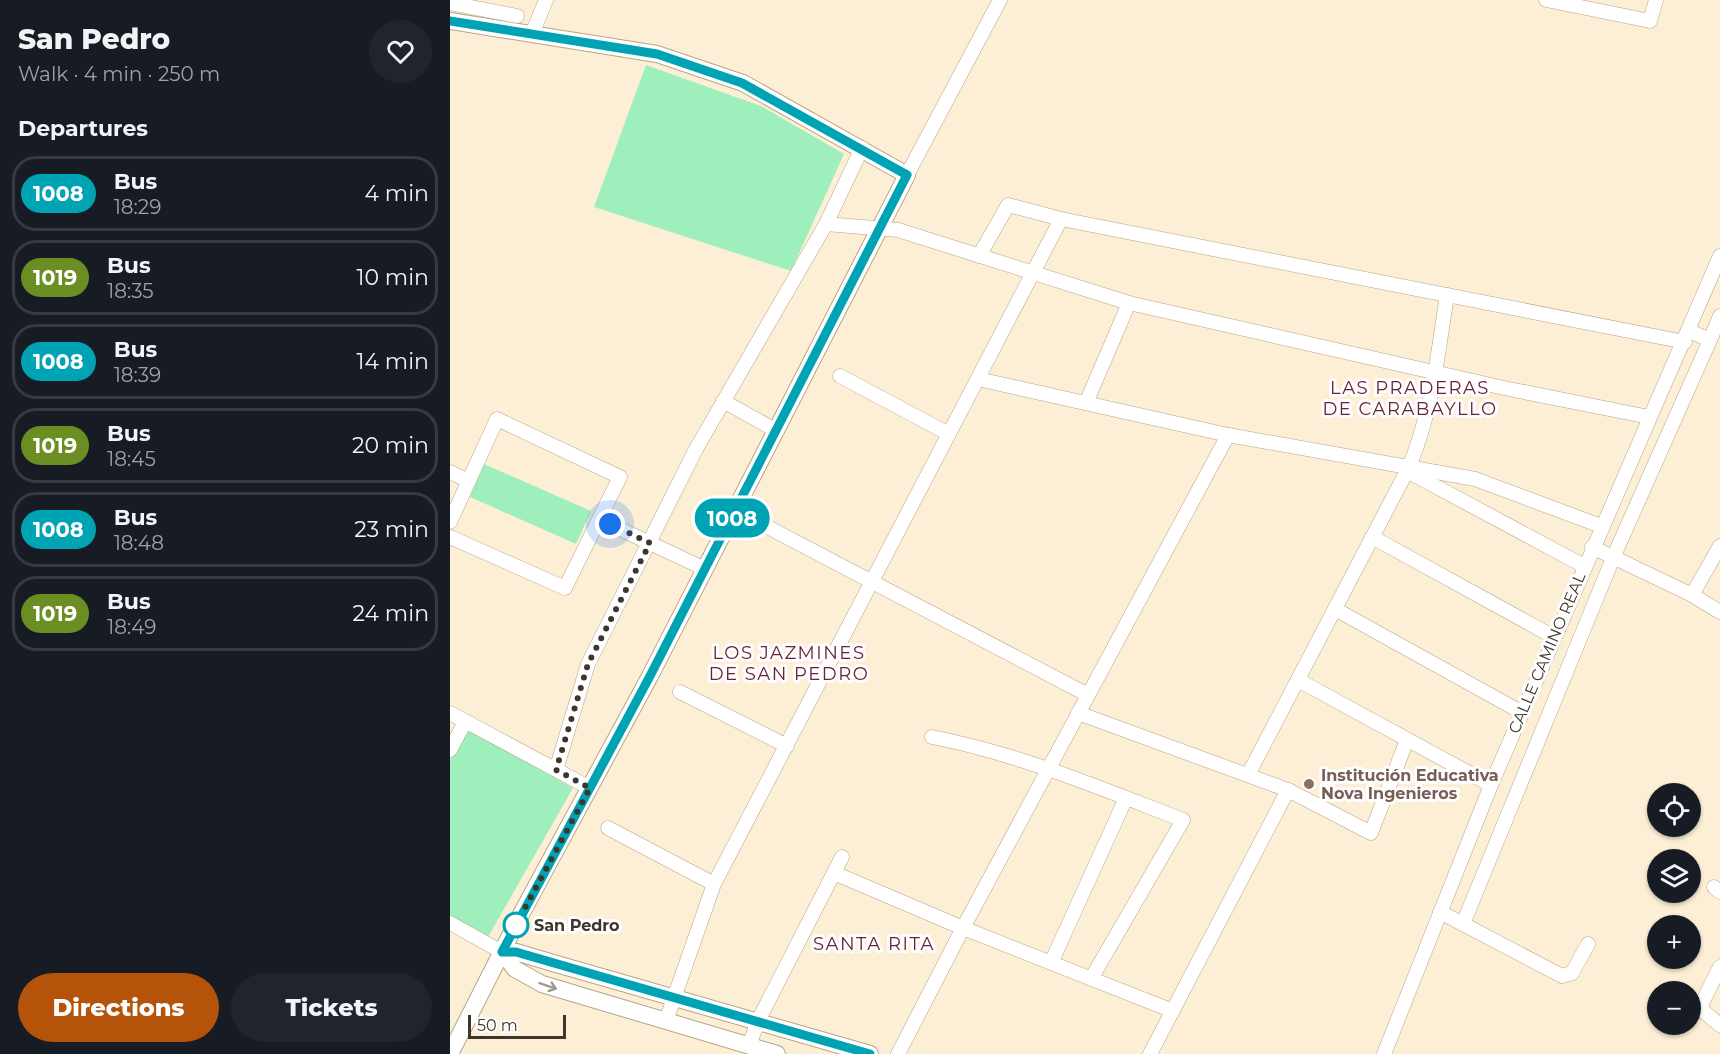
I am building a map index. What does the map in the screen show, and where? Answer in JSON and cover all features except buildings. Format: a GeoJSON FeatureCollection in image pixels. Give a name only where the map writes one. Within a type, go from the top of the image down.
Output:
{"type":"FeatureCollection","features":[{"type":"Feature","properties":{"kind":"main road"},"geometry":{"type":"LineString","coordinates":[[450,21],[657,54],[732,80],[804,115],[907,175],[777,431],[450,1054]]}},
{"type":"Feature","properties":{"kind":"main road"},"geometry":{"type":"LineString","coordinates":[[502,952],[516,952],[870,1054]]}},
{"type":"Feature","properties":{"kind":"main road"},"geometry":{"type":"LineString","coordinates":[[502,952],[515,969],[532,980],[777,1054]]}},
{"type":"Feature","properties":{"kind":"street"},"geometry":{"type":"LineString","coordinates":[[532,34],[546,0]]}},
{"type":"Feature","properties":{"kind":"street"},"geometry":{"type":"LineString","coordinates":[[907,175],[1000,0]]}},
{"type":"Feature","properties":{"kind":"street"},"geometry":{"type":"LineString","coordinates":[[1551,0],[1650,21],[1656,0]]}},
{"type":"Feature","properties":{"kind":"street"},"geometry":{"type":"LineString","coordinates":[[450,3],[517,16]]}},
{"type":"Feature","properties":{"kind":"street"},"geometry":{"type":"LineString","coordinates":[[556,770],[588,664],[696,449],[826,224],[862,148]]}},
{"type":"Feature","properties":{"kind":"street"},"geometry":{"type":"LineString","coordinates":[[979,256],[1008,205],[1061,219],[1447,294],[1710,340]]}},
{"type":"Feature","properties":{"kind":"street"},"geometry":{"type":"LineString","coordinates":[[666,1021],[714,884],[1061,219]]}},
{"type":"Feature","properties":{"kind":"street"},"geometry":{"type":"LineString","coordinates":[[826,224],[898,230],[1129,303],[1436,373],[1649,417]]}},
{"type":"Feature","properties":{"kind":"street","name":"CALLE CAMINO REAL"},"geometry":{"type":"LineString","coordinates":[[1384,1054],[1521,712],[1720,256]]}},
{"type":"Feature","properties":{"kind":"street"},"geometry":{"type":"LineString","coordinates":[[1248,775],[1408,469],[1422,434],[1436,373],[1447,294]]}},
{"type":"Feature","properties":{"kind":"street"},"geometry":{"type":"LineString","coordinates":[[1086,403],[1129,303]]}},
{"type":"Feature","properties":{"kind":"street"},"geometry":{"type":"LineString","coordinates":[[1463,924],[1613,558],[1720,316]]}},
{"type":"Feature","properties":{"kind":"street"},"geometry":{"type":"LineString","coordinates":[[840,376],[949,434]]}},
{"type":"Feature","properties":{"kind":"street"},"geometry":{"type":"LineString","coordinates":[[978,379],[1228,435],[1408,469],[1475,478],[1601,526]]}},
{"type":"Feature","properties":{"kind":"street"},"geometry":{"type":"LineString","coordinates":[[723,401],[777,431]]}},
{"type":"Feature","properties":{"kind":"street"},"geometry":{"type":"LineString","coordinates":[[450,520],[497,419],[620,477],[565,588],[450,537]]}},
{"type":"Feature","properties":{"kind":"street"},"geometry":{"type":"LineString","coordinates":[[898,1054],[963,928],[1228,435]]}},
{"type":"Feature","properties":{"kind":"street"},"geometry":{"type":"LineString","coordinates":[[1408,469],[1584,566]]}},
{"type":"Feature","properties":{"kind":"street"},"geometry":{"type":"LineString","coordinates":[[450,472],[469,481]]}},
{"type":"Feature","properties":{"kind":"street"},"geometry":{"type":"LineString","coordinates":[[735,510],[1088,695]]}},
{"type":"Feature","properties":{"kind":"street"},"geometry":{"type":"LineString","coordinates":[[599,519],[705,569]]}},
{"type":"Feature","properties":{"kind":"street"},"geometry":{"type":"LineString","coordinates":[[1372,537],[1554,637]]}},
{"type":"Feature","properties":{"kind":"street"},"geometry":{"type":"LineString","coordinates":[[1692,595],[1720,546]]}},
{"type":"Feature","properties":{"kind":"street"},"geometry":{"type":"LineString","coordinates":[[1592,547],[1692,595],[1720,612]]}},
{"type":"Feature","properties":{"kind":"street"},"geometry":{"type":"LineString","coordinates":[[1335,609],[1521,712]]}},
{"type":"Feature","properties":{"kind":"street"},"geometry":{"type":"LineString","coordinates":[[1544,659],[1567,670]]}},
{"type":"Feature","properties":{"kind":"street"},"geometry":{"type":"LineString","coordinates":[[1298,680],[1491,784]]}},
{"type":"Feature","properties":{"kind":"street"},"geometry":{"type":"LineString","coordinates":[[680,692],[787,746]]}},
{"type":"Feature","properties":{"kind":"street"},"geometry":{"type":"LineString","coordinates":[[450,713],[590,788]]}},
{"type":"Feature","properties":{"kind":"street"},"geometry":{"type":"LineString","coordinates":[[1078,713],[1288,790],[1371,833],[1407,740]]}},
{"type":"Feature","properties":{"kind":"street"},"geometry":{"type":"LineString","coordinates":[[450,750],[465,722]]}},
{"type":"Feature","properties":{"kind":"street"},"geometry":{"type":"LineString","coordinates":[[932,737],[972,745],[1048,769],[1183,820],[1090,979]]}},
{"type":"Feature","properties":{"kind":"street"},"geometry":{"type":"LineString","coordinates":[[1150,1054],[1288,790]]}},
{"type":"Feature","properties":{"kind":"street"},"geometry":{"type":"LineString","coordinates":[[1051,963],[1126,798]]}},
{"type":"Feature","properties":{"kind":"street"},"geometry":{"type":"LineString","coordinates":[[1483,805],[1508,813]]}},
{"type":"Feature","properties":{"kind":"street"},"geometry":{"type":"LineString","coordinates":[[608,828],[714,884]]}},
{"type":"Feature","properties":{"kind":"street"},"geometry":{"type":"LineString","coordinates":[[749,1046],[758,1021],[842,857]]}},
{"type":"Feature","properties":{"kind":"street"},"geometry":{"type":"LineString","coordinates":[[834,873],[963,928],[1173,1011]]}},
{"type":"Feature","properties":{"kind":"street"},"geometry":{"type":"LineString","coordinates":[[1440,912],[1562,976],[1572,973],[1588,944]]}},
{"type":"Feature","properties":{"kind":"street"},"geometry":{"type":"LineString","coordinates":[[450,922],[502,952]]}},
{"type":"Feature","properties":{"kind":"street"},"geometry":{"type":"LineString","coordinates":[[1720,967],[1702,1003],[1702,1010],[1720,1025]]}},
{"type":"Feature","properties":{"kind":"green space"},"geometry":{"type":"Polygon","coordinates":[[[646,65],[761,106],[844,154],[791,271],[594,207],[646,65]]]}},
{"type":"Feature","properties":{"kind":"green space"},"geometry":{"type":"Polygon","coordinates":[[[484,464],[591,511],[576,544],[470,497],[484,464]]]}},
{"type":"Feature","properties":{"kind":"green space"},"geometry":{"type":"Polygon","coordinates":[[[468,729],[573,788],[488,937],[450,915],[450,760],[468,729]]]}},
{"type":"Feature","properties":{"kind":"bus line","name":"1008"},"geometry":{"type":"LineString","coordinates":[[450,21],[657,54],[678,61],[742,83],[804,115],[907,175],[650,676],[502,952],[516,952],[870,1054]]}},
{"type":"Feature","properties":{"kind":"place","name":"Institución Educativa Nova Ingenieros"},"geometry":{"type":"Point","coordinates":[1309,784]}},
{"type":"Feature","properties":{"kind":"place","name":"San Pedro"},"geometry":{"type":"Point","coordinates":[516,925]}},
{"type":"Feature","properties":{"kind":"district","name":"LAS PRADERAS DE CARABAYLLO"},"geometry":{"type":"Point","coordinates":[1410,398]}},
{"type":"Feature","properties":{"kind":"district","name":"LOS JAZMINES DE SAN PEDRO"},"geometry":{"type":"Point","coordinates":[789,663]}},
{"type":"Feature","properties":{"kind":"district","name":"SANTA RITA"},"geometry":{"type":"Point","coordinates":[874,944]}},
{"type":"Feature","properties":{"kind":"route"},"geometry":{"type":"LineString","coordinates":[[516,925],[513,930],[590,788],[556,770],[588,664],[650,543],[610,524]]}}]}
